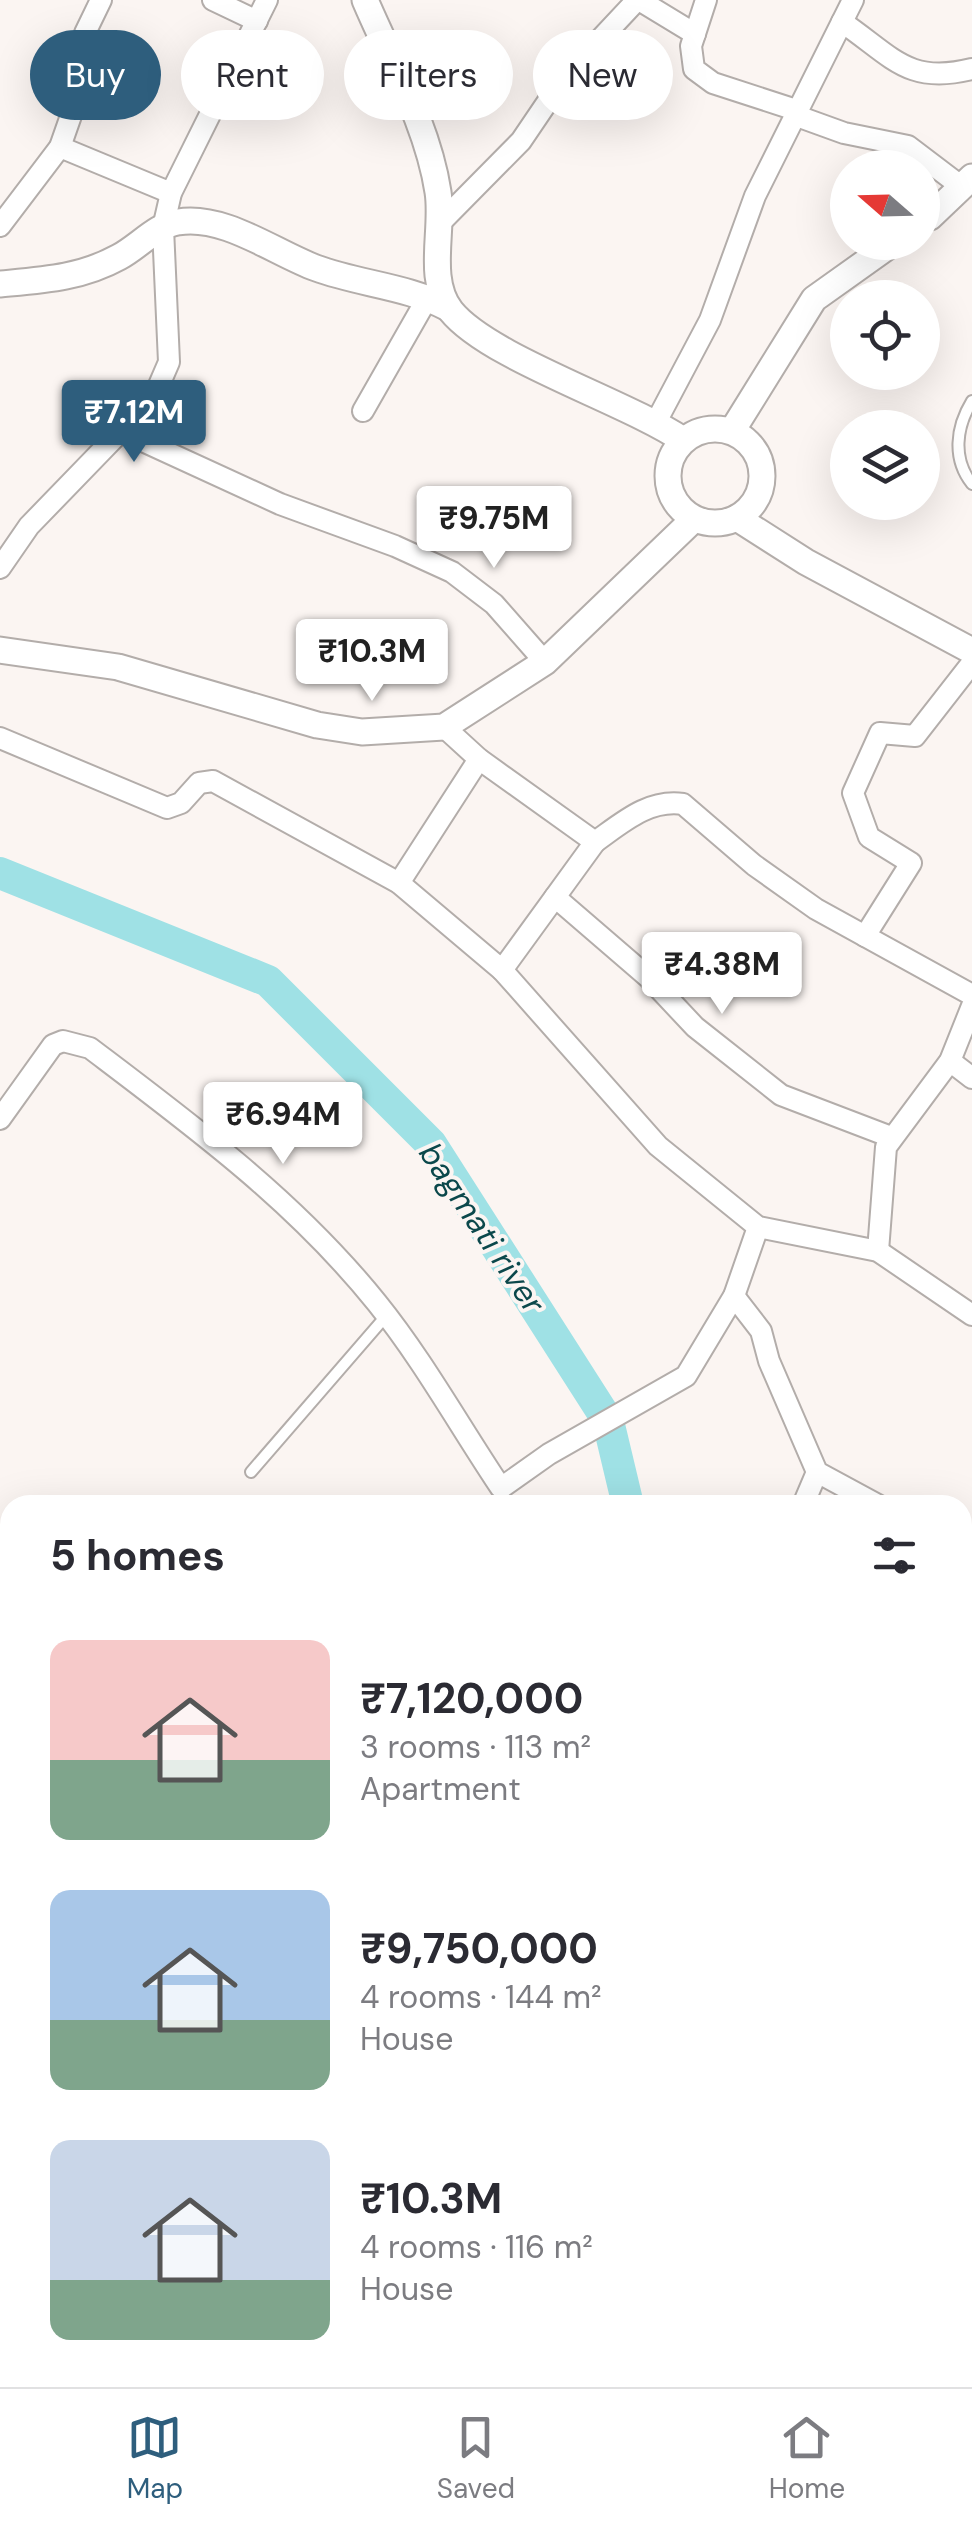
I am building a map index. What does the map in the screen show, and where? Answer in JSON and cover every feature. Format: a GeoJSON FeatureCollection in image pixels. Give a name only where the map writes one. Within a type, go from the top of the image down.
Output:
{"type":"FeatureCollection","features":[{"type":"Feature","properties":{"kind":"street"},"geometry":{"type":"LineString","coordinates":[[0,226],[60,147],[86,70],[85,34],[101,0]]}},
{"type":"Feature","properties":{"kind":"street"},"geometry":{"type":"LineString","coordinates":[[214,0],[257,21]]}},
{"type":"Feature","properties":{"kind":"street"},"geometry":{"type":"LineString","coordinates":[[0,568],[8,540],[150,406],[169,362],[162,228],[171,193],[267,0]]}},
{"type":"Feature","properties":{"kind":"street"},"geometry":{"type":"LineString","coordinates":[[363,411],[438,302],[436,268],[442,220],[433,161],[365,0]]}},
{"type":"Feature","properties":{"kind":"street"},"geometry":{"type":"LineString","coordinates":[[442,220],[521,141],[563,79],[638,0],[695,34]]}},
{"type":"Feature","properties":{"kind":"street"},"geometry":{"type":"LineString","coordinates":[[706,0],[691,58],[702,77],[844,133],[908,146],[969,188],[940,210]]}},
{"type":"Feature","properties":{"kind":"street"},"geometry":{"type":"LineString","coordinates":[[656,422],[710,320],[755,196],[853,0]]}},
{"type":"Feature","properties":{"kind":"street"},"geometry":{"type":"LineString","coordinates":[[842,22],[920,74],[943,76],[972,69]]}},
{"type":"Feature","properties":{"kind":"street"},"geometry":{"type":"LineString","coordinates":[[60,147],[171,193]]}},
{"type":"Feature","properties":{"kind":"street"},"geometry":{"type":"LineString","coordinates":[[0,284],[68,278],[95,269],[174,222],[206,223],[318,269],[438,302],[488,341],[656,422],[683,440]]}},
{"type":"Feature","properties":{"kind":"street"},"geometry":{"type":"LineString","coordinates":[[732,431],[814,299],[869,260]]}},
{"type":"Feature","properties":{"kind":"street"},"geometry":{"type":"LineString","coordinates":[[706,429],[732,431],[754,448],[762,473],[756,499],[737,518],[720,523],[683,512],[669,489],[669,463],[683,440],[706,429]]}},
{"type":"Feature","properties":{"kind":"street"},"geometry":{"type":"LineString","coordinates":[[121,431],[280,504],[395,546],[452,572],[494,604],[545,662]]}},
{"type":"Feature","properties":{"kind":"street"},"geometry":{"type":"LineString","coordinates":[[0,650],[118,667],[317,725],[362,732],[444,727],[545,662],[694,518]]}},
{"type":"Feature","properties":{"kind":"street"},"geometry":{"type":"LineString","coordinates":[[737,518],[806,562],[972,651]]}},
{"type":"Feature","properties":{"kind":"street"},"geometry":{"type":"LineString","coordinates":[[865,936],[911,864],[868,838],[853,793],[880,733],[914,736],[972,663]]}},
{"type":"Feature","properties":{"kind":"street"},"geometry":{"type":"LineString","coordinates":[[444,727],[479,758],[594,842]]}},
{"type":"Feature","properties":{"kind":"street"},"geometry":{"type":"LineString","coordinates":[[0,738],[167,808],[181,803],[199,783],[213,781],[400,883],[502,970],[658,1146],[758,1227],[878,1251],[972,1314]]}},
{"type":"Feature","properties":{"kind":"street"},"geometry":{"type":"LineString","coordinates":[[400,883],[479,758]]}},
{"type":"Feature","properties":{"kind":"street"},"geometry":{"type":"LineString","coordinates":[[502,970],[594,842],[640,811],[670,802],[684,804],[778,883],[972,995]]}},
{"type":"Feature","properties":{"kind":"street"},"geometry":{"type":"LineString","coordinates":[[555,897],[649,978],[695,1027],[781,1095],[890,1137]]}},
{"type":"Feature","properties":{"kind":"street"},"geometry":{"type":"LineString","coordinates":[[878,1251],[883,1160],[890,1137],[950,1061],[972,1006]]}},
{"type":"Feature","properties":{"kind":"street"},"geometry":{"type":"LineString","coordinates":[[0,1120],[53,1045],[64,1041],[90,1048],[235,1157],[298,1215],[386,1316],[503,1495]]}},
{"type":"Feature","properties":{"kind":"street"},"geometry":{"type":"LineString","coordinates":[[950,1061],[972,1078]]}},
{"type":"Feature","properties":{"kind":"street"},"geometry":{"type":"LineString","coordinates":[[505,1495],[549,1454],[686,1376],[734,1296],[758,1227]]}},
{"type":"Feature","properties":{"kind":"street"},"geometry":{"type":"LineString","coordinates":[[734,1296],[761,1331],[769,1361],[818,1472],[860,1495]]}},
{"type":"Feature","properties":{"kind":"street"},"geometry":{"type":"LineString","coordinates":[[808,1495],[818,1472]]}},
{"type":"Feature","properties":{"kind":"lane"},"geometry":{"type":"LineString","coordinates":[[972,401],[958,434],[959,458],[972,484]]}},
{"type":"Feature","properties":{"kind":"lane"},"geometry":{"type":"LineString","coordinates":[[251,1472],[386,1316]]}},
{"type":"Feature","properties":{"kind":"waterway","name":"bagmati river"},"geometry":{"type":"LineString","coordinates":[[0,873],[268,981],[431,1144],[608,1421],[626,1495]]}}]}
